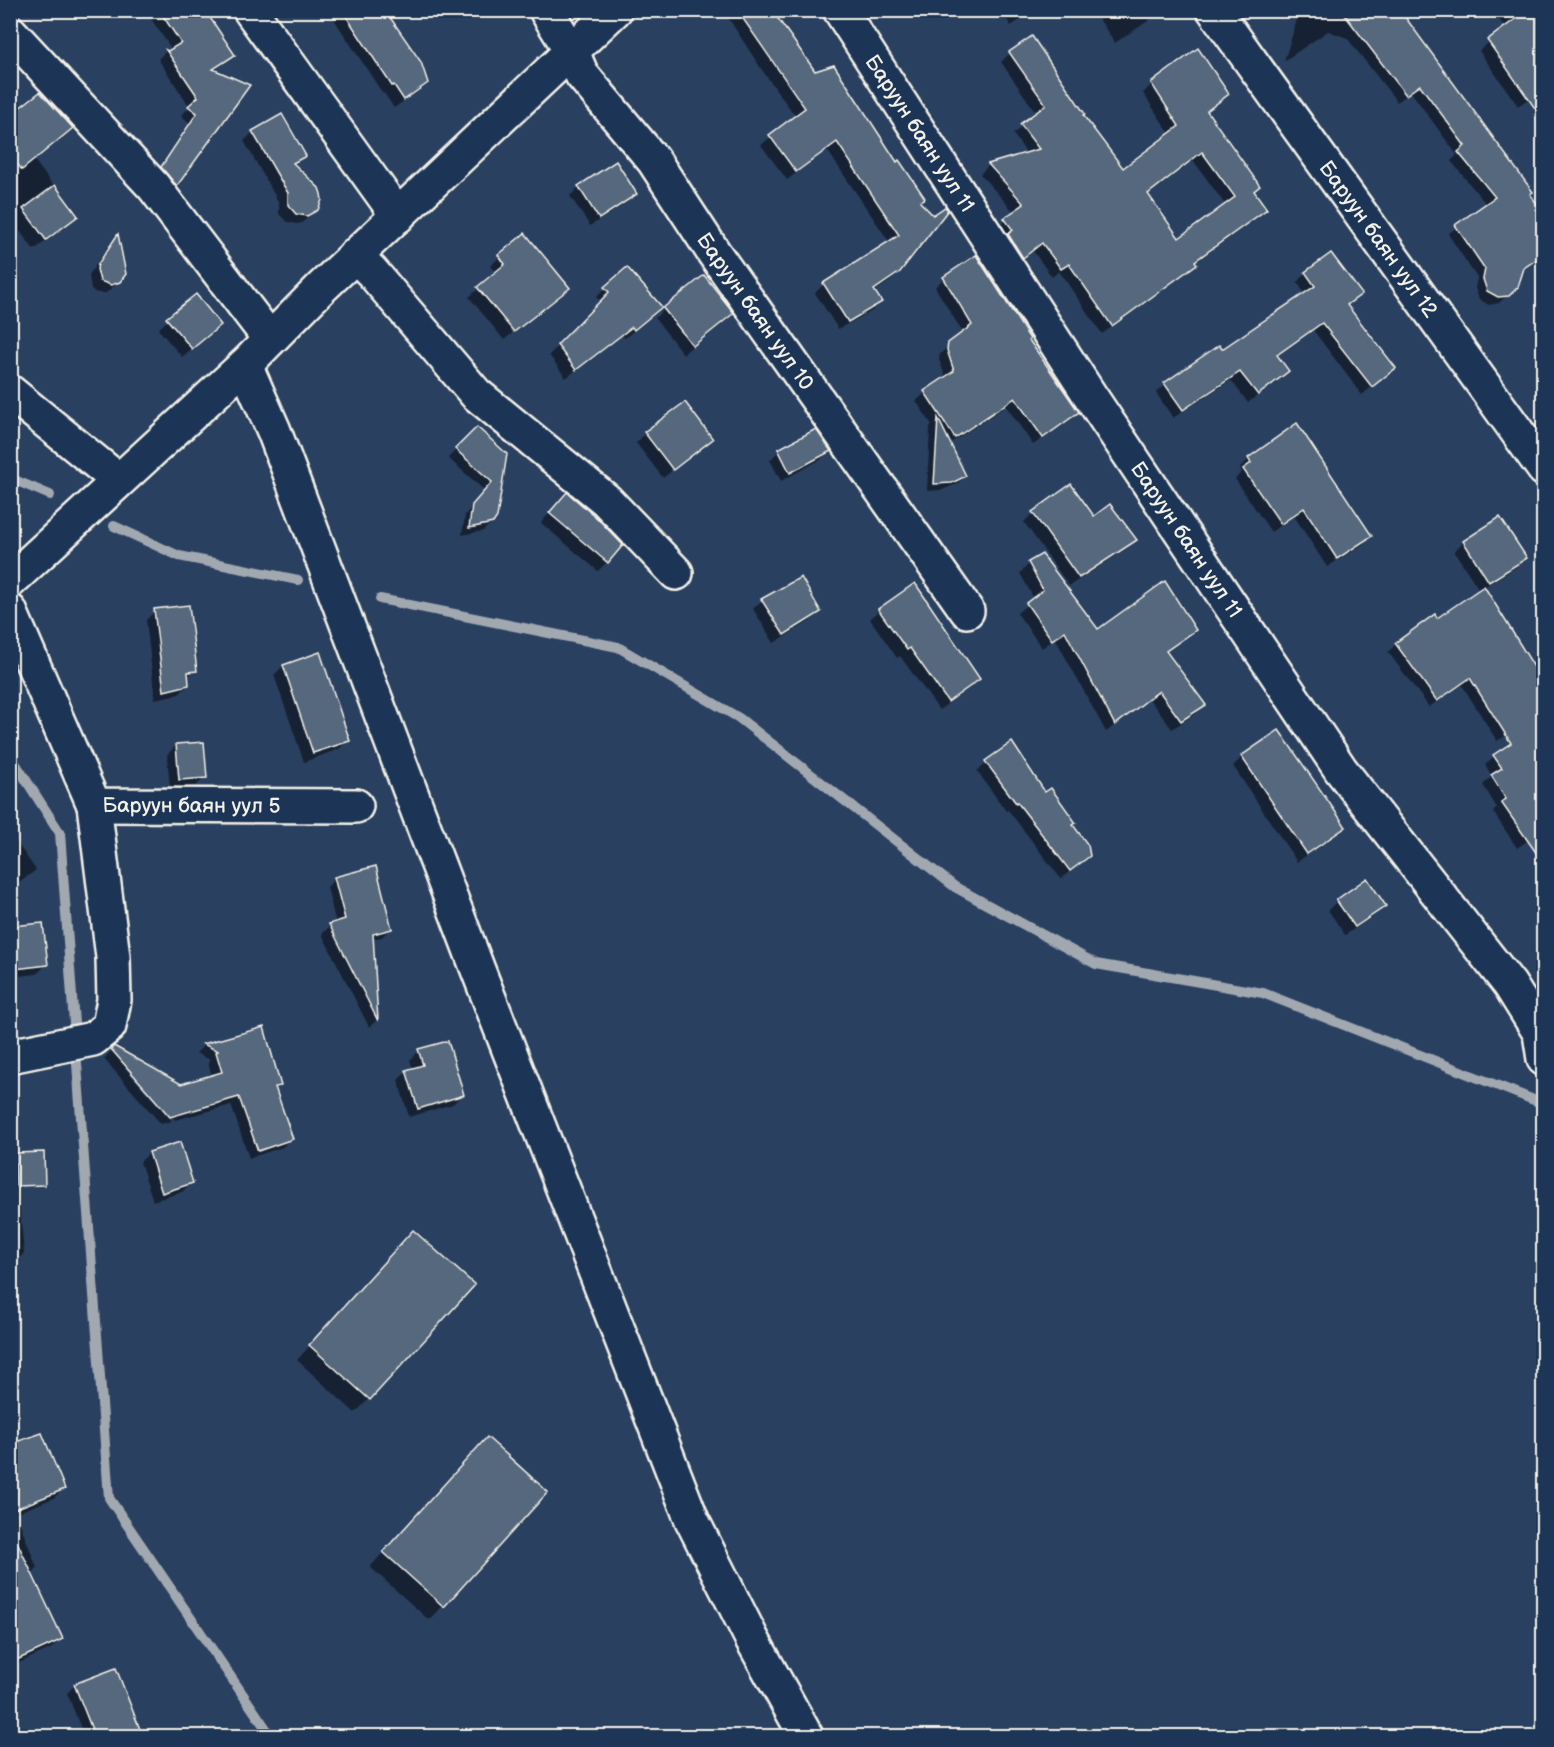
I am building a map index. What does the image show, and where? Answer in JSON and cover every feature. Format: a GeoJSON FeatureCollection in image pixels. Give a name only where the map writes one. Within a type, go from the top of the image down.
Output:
{"type":"FeatureCollection","features":[{"type":"Feature","properties":{"kind":"street"},"geometry":{"type":"LineString","coordinates":[[250,10],[398,216]]}},
{"type":"Feature","properties":{"kind":"street","name":"Баруун баян уул 10"},"geometry":{"type":"LineString","coordinates":[[546,10],[572,52],[582,75],[654,161],[714,253],[967,610]]}},
{"type":"Feature","properties":{"kind":"street"},"geometry":{"type":"LineString","coordinates":[[10,581],[245,365],[269,338],[355,255],[615,10]]}},
{"type":"Feature","properties":{"kind":"street","name":"Баруун баян уул 11"},"geometry":{"type":"LineString","coordinates":[[840,10],[1091,397],[1341,770],[1510,985],[1540,1033],[1544,1059]]}},
{"type":"Feature","properties":{"kind":"street","name":"Баруун баян уул 12"},"geometry":{"type":"LineString","coordinates":[[1214,10],[1544,469]]}},
{"type":"Feature","properties":{"kind":"street"},"geometry":{"type":"LineString","coordinates":[[10,32],[154,187],[269,338]]}},
{"type":"Feature","properties":{"kind":"street"},"geometry":{"type":"LineString","coordinates":[[355,255],[476,394],[606,500],[676,573]]}},
{"type":"Feature","properties":{"kind":"street"},"geometry":{"type":"LineString","coordinates":[[245,365],[274,431],[478,970],[692,1520],[752,1639],[807,1737]]}},
{"type":"Feature","properties":{"kind":"street"},"geometry":{"type":"LineString","coordinates":[[10,392],[118,480]]}},
{"type":"Feature","properties":{"kind":"street","name":"Баруун баян уул 5"},"geometry":{"type":"LineString","coordinates":[[10,611],[94,806],[356,806]]}},
{"type":"Feature","properties":{"kind":"street"},"geometry":{"type":"LineString","coordinates":[[10,1056],[93,1039],[109,1026],[114,1000],[113,957],[94,806]]}},
{"type":"Feature","properties":{"kind":"building"},"geometry":{"type":"Polygon","coordinates":[[[159,10],[205,10],[235,55],[213,69],[250,85],[177,186],[161,167],[197,113],[188,106],[198,97],[166,50],[181,43],[159,10]]]}},
{"type":"Feature","properties":{"kind":"building"},"geometry":{"type":"Polygon","coordinates":[[[342,10],[385,10],[421,62],[428,83],[404,100],[394,85],[392,86],[342,10]]]}},
{"type":"Feature","properties":{"kind":"building"},"geometry":{"type":"Polygon","coordinates":[[[737,10],[772,10],[815,71],[834,65],[897,162],[899,160],[925,198],[920,202],[933,215],[945,207],[948,210],[900,272],[874,290],[882,302],[848,322],[823,283],[899,235],[837,142],[796,172],[769,135],[805,108],[737,10]]]}},
{"type":"Feature","properties":{"kind":"building"},"geometry":{"type":"Polygon","coordinates":[[[1341,10],[1400,10],[1533,192],[1530,194],[1544,214],[1544,254],[1524,268],[1518,287],[1509,296],[1498,297],[1487,291],[1483,279],[1485,269],[1455,225],[1495,197],[1458,152],[1465,146],[1420,85],[1406,95],[1341,10]]]}},
{"type":"Feature","properties":{"kind":"building"},"geometry":{"type":"Polygon","coordinates":[[[1528,10],[1544,10],[1544,121],[1487,40],[1528,10]]]}},
{"type":"Feature","properties":{"kind":"building"},"geometry":{"type":"Polygon","coordinates":[[[1032,36],[1085,114],[1083,115],[1123,168],[1179,126],[1151,83],[1198,48],[1229,94],[1207,111],[1260,186],[1254,191],[1267,209],[1195,261],[1197,264],[1112,326],[1069,264],[1061,269],[1042,243],[1023,258],[1008,234],[1013,230],[1004,218],[1024,204],[988,164],[1039,149],[1020,124],[1046,105],[1009,52],[1032,36]],[[1202,152],[1148,194],[1179,238],[1235,197],[1202,152]]]}},
{"type":"Feature","properties":{"kind":"building"},"geometry":{"type":"Polygon","coordinates":[[[40,92],[73,128],[22,170],[10,155],[10,115],[40,92]]]}},
{"type":"Feature","properties":{"kind":"building"},"geometry":{"type":"Polygon","coordinates":[[[282,114],[306,156],[293,163],[319,188],[321,194],[322,200],[318,210],[307,216],[296,214],[288,205],[288,193],[252,131],[282,114]]]}},
{"type":"Feature","properties":{"kind":"building"},"geometry":{"type":"Polygon","coordinates":[[[616,161],[637,194],[599,219],[578,186],[616,161]]]}},
{"type":"Feature","properties":{"kind":"building"},"geometry":{"type":"Polygon","coordinates":[[[55,185],[78,216],[46,240],[23,209],[55,185]]]}},
{"type":"Feature","properties":{"kind":"building"},"geometry":{"type":"Polygon","coordinates":[[[525,233],[570,288],[514,332],[477,287],[505,264],[498,255],[525,233]]]}},
{"type":"Feature","properties":{"kind":"building"},"geometry":{"type":"Polygon","coordinates":[[[118,234],[126,274],[120,282],[111,285],[100,281],[97,269],[118,234]]]}},
{"type":"Feature","properties":{"kind":"building"},"geometry":{"type":"Polygon","coordinates":[[[1331,253],[1362,294],[1347,305],[1396,368],[1372,387],[1322,323],[1277,355],[1289,371],[1258,395],[1240,372],[1183,410],[1164,383],[1219,345],[1222,349],[1315,286],[1305,272],[1331,253]]]}},
{"type":"Feature","properties":{"kind":"building"},"geometry":{"type":"Polygon","coordinates":[[[976,255],[1029,340],[1079,412],[1043,438],[1015,398],[955,438],[924,391],[954,371],[947,350],[948,343],[972,325],[943,277],[976,255]]]}},
{"type":"Feature","properties":{"kind":"building"},"geometry":{"type":"Polygon","coordinates":[[[627,267],[662,307],[634,330],[632,327],[576,370],[557,345],[609,292],[604,287],[627,267]]]}},
{"type":"Feature","properties":{"kind":"building"},"geometry":{"type":"Polygon","coordinates":[[[704,275],[734,313],[693,346],[663,308],[704,275]]]}},
{"type":"Feature","properties":{"kind":"building"},"geometry":{"type":"Polygon","coordinates":[[[196,294],[221,325],[192,349],[166,318],[196,294]]]}},
{"type":"Feature","properties":{"kind":"building"},"geometry":{"type":"Polygon","coordinates":[[[685,402],[713,439],[673,470],[644,432],[685,402]]]}},
{"type":"Feature","properties":{"kind":"building"},"geometry":{"type":"Polygon","coordinates":[[[938,418],[966,476],[952,483],[934,484],[938,418]]]}},
{"type":"Feature","properties":{"kind":"building"},"geometry":{"type":"Polygon","coordinates":[[[1297,423],[1372,536],[1337,559],[1304,508],[1281,524],[1243,469],[1251,463],[1248,458],[1297,423]]]}},
{"type":"Feature","properties":{"kind":"building"},"geometry":{"type":"Polygon","coordinates":[[[477,427],[507,454],[497,517],[493,523],[469,528],[472,505],[492,482],[455,449],[477,427]]]}},
{"type":"Feature","properties":{"kind":"building"},"geometry":{"type":"Polygon","coordinates":[[[816,429],[831,451],[790,473],[778,449],[816,429]]]}},
{"type":"Feature","properties":{"kind":"building"},"geometry":{"type":"Polygon","coordinates":[[[1071,484],[1094,516],[1110,504],[1137,540],[1079,578],[1032,512],[1071,484]]]}},
{"type":"Feature","properties":{"kind":"building"},"geometry":{"type":"Polygon","coordinates":[[[567,492],[623,545],[608,563],[549,513],[567,492]]]}},
{"type":"Feature","properties":{"kind":"building"},"geometry":{"type":"Polygon","coordinates":[[[1500,517],[1527,558],[1489,582],[1463,541],[1500,517]]]}},
{"type":"Feature","properties":{"kind":"building"},"geometry":{"type":"Polygon","coordinates":[[[1042,554],[1098,629],[1165,581],[1196,630],[1166,651],[1206,705],[1181,721],[1159,691],[1115,725],[1065,631],[1052,640],[1026,603],[1043,590],[1028,562],[1042,554]]]}},
{"type":"Feature","properties":{"kind":"building"},"geometry":{"type":"Polygon","coordinates":[[[801,577],[821,612],[784,635],[761,599],[801,577]]]}},
{"type":"Feature","properties":{"kind":"building"},"geometry":{"type":"Polygon","coordinates":[[[915,583],[980,679],[948,702],[910,648],[907,650],[878,609],[915,583]]]}},
{"type":"Feature","properties":{"kind":"building"},"geometry":{"type":"Polygon","coordinates":[[[1484,586],[1544,683],[1544,864],[1501,802],[1506,799],[1491,775],[1502,768],[1493,755],[1511,743],[1470,678],[1437,701],[1395,643],[1435,614],[1437,618],[1484,586]]]}},
{"type":"Feature","properties":{"kind":"building"},"geometry":{"type":"Polygon","coordinates":[[[189,605],[197,671],[188,672],[189,685],[164,691],[154,609],[189,605]]]}},
{"type":"Feature","properties":{"kind":"building"},"geometry":{"type":"Polygon","coordinates":[[[320,652],[350,741],[313,753],[283,665],[320,652]]]}},
{"type":"Feature","properties":{"kind":"building"},"geometry":{"type":"Polygon","coordinates":[[[1279,730],[1346,827],[1307,854],[1241,756],[1279,730]]]}},
{"type":"Feature","properties":{"kind":"building"},"geometry":{"type":"Polygon","coordinates":[[[204,742],[207,778],[179,780],[176,744],[204,742]]]}},
{"type":"Feature","properties":{"kind":"building"},"geometry":{"type":"Polygon","coordinates":[[[1012,742],[1045,792],[1051,788],[1076,823],[1073,825],[1088,845],[1090,856],[1070,871],[985,761],[1012,742]]]}},
{"type":"Feature","properties":{"kind":"building"},"geometry":{"type":"Polygon","coordinates":[[[376,866],[392,929],[373,934],[378,1021],[329,924],[345,919],[334,877],[376,866]]]}},
{"type":"Feature","properties":{"kind":"building"},"geometry":{"type":"Polygon","coordinates":[[[1367,878],[1386,906],[1355,927],[1336,900],[1367,878]]]}},
{"type":"Feature","properties":{"kind":"building"},"geometry":{"type":"Polygon","coordinates":[[[43,923],[48,965],[15,969],[11,926],[43,923]]]}},
{"type":"Feature","properties":{"kind":"building"},"geometry":{"type":"Polygon","coordinates":[[[264,1027],[281,1086],[275,1087],[293,1139],[258,1151],[239,1097],[170,1117],[111,1049],[114,1046],[181,1084],[222,1072],[216,1052],[218,1051],[203,1044],[264,1027]]]}},
{"type":"Feature","properties":{"kind":"building"},"geometry":{"type":"Polygon","coordinates":[[[448,1041],[464,1095],[418,1109],[406,1070],[423,1065],[418,1049],[448,1041]]]}},
{"type":"Feature","properties":{"kind":"building"},"geometry":{"type":"Polygon","coordinates":[[[180,1142],[193,1183],[162,1193],[149,1152],[180,1142]]]}},
{"type":"Feature","properties":{"kind":"building"},"geometry":{"type":"Polygon","coordinates":[[[44,1152],[45,1185],[16,1186],[15,1153],[44,1152]]]}},
{"type":"Feature","properties":{"kind":"building"},"geometry":{"type":"Polygon","coordinates":[[[413,1230],[475,1285],[370,1400],[309,1345],[413,1230]]]}},
{"type":"Feature","properties":{"kind":"building"},"geometry":{"type":"Polygon","coordinates":[[[42,1433],[65,1489],[10,1511],[10,1444],[42,1433]]]}},
{"type":"Feature","properties":{"kind":"building"},"geometry":{"type":"Polygon","coordinates":[[[487,1437],[548,1492],[444,1607],[383,1552],[487,1437]]]}},
{"type":"Feature","properties":{"kind":"building"},"geometry":{"type":"Polygon","coordinates":[[[10,1527],[63,1639],[10,1663],[10,1527]]]}},
{"type":"Feature","properties":{"kind":"building"},"geometry":{"type":"Polygon","coordinates":[[[116,1668],[143,1737],[95,1737],[74,1684],[116,1668]]]}},
{"type":"Feature","properties":{"kind":"waterway"},"geometry":{"type":"LineString","coordinates":[[10,478],[50,495]]}},
{"type":"Feature","properties":{"kind":"waterway"},"geometry":{"type":"LineString","coordinates":[[114,526],[179,556],[298,580]]}},
{"type":"Feature","properties":{"kind":"waterway"},"geometry":{"type":"LineString","coordinates":[[380,599],[618,647],[739,718],[955,887],[1096,964],[1263,993],[1544,1104]]}},
{"type":"Feature","properties":{"kind":"waterway"},"geometry":{"type":"LineString","coordinates":[[10,755],[60,833],[109,1498],[271,1736]]}}]}
